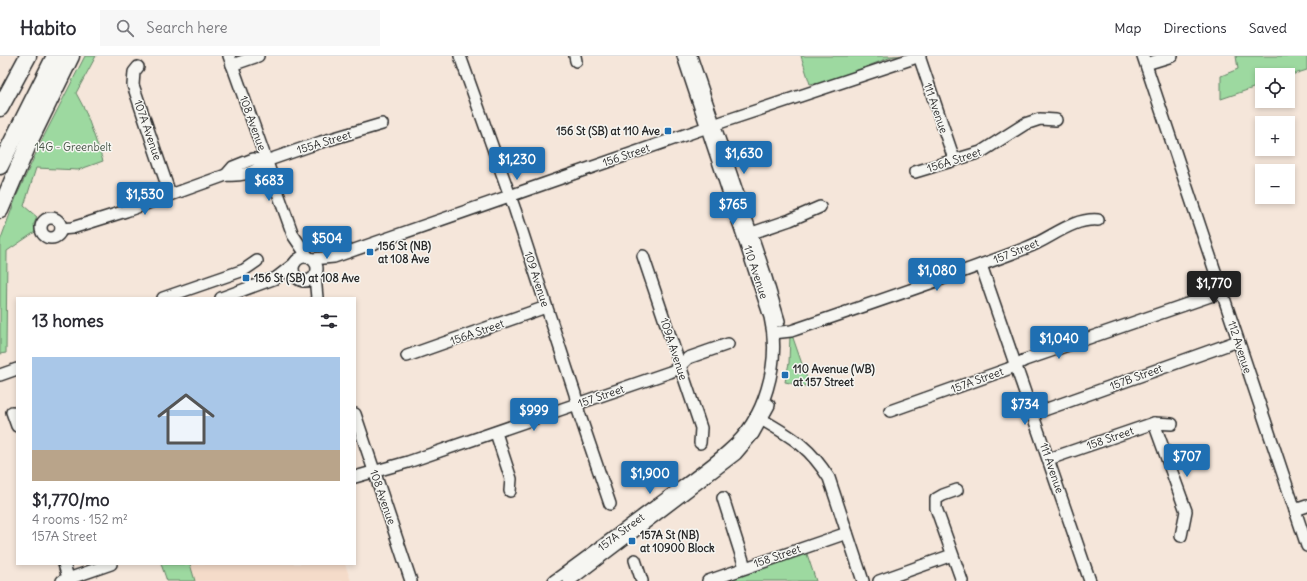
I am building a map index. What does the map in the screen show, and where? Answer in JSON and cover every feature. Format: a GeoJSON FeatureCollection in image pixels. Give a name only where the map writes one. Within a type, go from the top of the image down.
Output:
{"type":"FeatureCollection","features":[{"type":"Feature","properties":{"kind":"highway"},"geometry":{"type":"LineString","coordinates":[[0,108],[28,56]]}},
{"type":"Feature","properties":{"kind":"highway"},"geometry":{"type":"LineString","coordinates":[[0,147],[46,56]]}},
{"type":"Feature","properties":{"kind":"highway"},"geometry":{"type":"LineString","coordinates":[[0,166],[55,56]]}},
{"type":"Feature","properties":{"kind":"highway"},"geometry":{"type":"LineString","coordinates":[[0,210],[30,140],[71,56]]}},
{"type":"Feature","properties":{"kind":"street"},"geometry":{"type":"LineString","coordinates":[[231,60],[258,56]]}},
{"type":"Feature","properties":{"kind":"street","name":"109 Avenue"},"geometry":{"type":"LineString","coordinates":[[460,56],[510,196],[610,504]]}},
{"type":"Feature","properties":{"kind":"street","name":"110 Avenue"},"geometry":{"type":"LineString","coordinates":[[683,56],[712,126],[752,233],[774,301],[781,355],[778,376],[772,396],[758,418]]}},
{"type":"Feature","properties":{"kind":"street","name":"110 Avenue"},"geometry":{"type":"LineString","coordinates":[[691,56],[730,192],[777,333]]}},
{"type":"Feature","properties":{"kind":"street","name":"156 Street"},"geometry":{"type":"LineString","coordinates":[[310,258],[334,257],[919,56]]}},
{"type":"Feature","properties":{"kind":"street","name":"111 Avenue"},"geometry":{"type":"LineString","coordinates":[[919,56],[954,159]]}},
{"type":"Feature","properties":{"kind":"street"},"geometry":{"type":"LineString","coordinates":[[1145,60],[1172,56]]}},
{"type":"Feature","properties":{"kind":"street","name":"108 Avenue"},"geometry":{"type":"LineString","coordinates":[[231,60],[293,235],[295,263]]}},
{"type":"Feature","properties":{"kind":"street","name":"112 Avenue"},"geometry":{"type":"LineString","coordinates":[[1145,60],[1307,546]]}},
{"type":"Feature","properties":{"kind":"street","name":"107A Avenue"},"geometry":{"type":"LineString","coordinates":[[138,67],[134,72],[133,85],[170,194]]}},
{"type":"Feature","properties":{"kind":"street","name":"156A Street"},"geometry":{"type":"LineString","coordinates":[[915,172],[954,159],[968,157],[987,149],[1025,124],[1040,119],[1056,120]]}},
{"type":"Feature","properties":{"kind":"street","name":"155A Street"},"geometry":{"type":"LineString","coordinates":[[61,229],[72,228],[226,175],[237,176],[256,170],[261,168],[266,161],[321,142],[382,124]]}},
{"type":"Feature","properties":{"kind":"street"},"geometry":{"type":"LineString","coordinates":[[730,192],[734,194],[747,230],[752,233],[790,220],[805,212],[820,207]]}},
{"type":"Feature","properties":{"kind":"street","name":"157 Street"},"geometry":{"type":"LineString","coordinates":[[777,333],[791,332],[981,265],[1029,247],[1077,222],[1090,219],[1098,220]]}},
{"type":"Feature","properties":{"kind":"street","name":"108 Avenue"},"geometry":{"type":"LineString","coordinates":[[293,235],[310,258]]}},
{"type":"Feature","properties":{"kind":"street","name":"109A Avenue"},"geometry":{"type":"LineString","coordinates":[[643,256],[701,428],[700,442]]}},
{"type":"Feature","properties":{"kind":"street","name":"156 Street"},"geometry":{"type":"LineString","coordinates":[[316,273],[334,257]]}},
{"type":"Feature","properties":{"kind":"street"},"geometry":{"type":"LineString","coordinates":[[224,297],[276,278],[300,258],[310,258],[317,265],[316,297]]}},
{"type":"Feature","properties":{"kind":"street"},"geometry":{"type":"LineString","coordinates":[[166,297],[244,270],[257,261]]}},
{"type":"Feature","properties":{"kind":"street"},"geometry":{"type":"LineString","coordinates":[[295,263],[293,270],[315,297]]}},
{"type":"Feature","properties":{"kind":"street","name":"111 Avenue"},"geometry":{"type":"LineString","coordinates":[[981,265],[1090,581]]}},
{"type":"Feature","properties":{"kind":"street"},"geometry":{"type":"LineString","coordinates":[[276,278],[308,280],[316,273]]}},
{"type":"Feature","properties":{"kind":"street","name":"157A Street"},"geometry":{"type":"LineString","coordinates":[[890,411],[1008,369],[1016,364],[1222,292]]}},
{"type":"Feature","properties":{"kind":"street","name":"156A Street"},"geometry":{"type":"LineString","coordinates":[[407,356],[546,307]]}},
{"type":"Feature","properties":{"kind":"street","name":"157B Street"},"geometry":{"type":"LineString","coordinates":[[1033,414],[1238,341]]}},
{"type":"Feature","properties":{"kind":"street","name":"157 Street"},"geometry":{"type":"LineString","coordinates":[[356,478],[496,433],[670,372],[680,366],[688,358],[728,344]]}},
{"type":"Feature","properties":{"kind":"street"},"geometry":{"type":"LineString","coordinates":[[0,375],[16,369]]}},
{"type":"Feature","properties":{"kind":"street"},"geometry":{"type":"LineString","coordinates":[[12,412],[16,423]]}},
{"type":"Feature","properties":{"kind":"street","name":"108 Avenue"},"geometry":{"type":"LineString","coordinates":[[356,417],[411,581]]}},
{"type":"Feature","properties":{"kind":"street"},"geometry":{"type":"LineString","coordinates":[[758,418],[800,443],[814,456],[829,478],[863,581]]}},
{"type":"Feature","properties":{"kind":"street","name":"157A Street"},"geometry":{"type":"LineString","coordinates":[[554,581],[730,450],[758,418]]}},
{"type":"Feature","properties":{"kind":"street","name":"157A Street"},"geometry":{"type":"LineString","coordinates":[[569,581],[724,465],[745,444],[758,418]]}},
{"type":"Feature","properties":{"kind":"street"},"geometry":{"type":"LineString","coordinates":[[1154,423],[1186,511],[1181,536]]}},
{"type":"Feature","properties":{"kind":"street","name":"158 Street"},"geometry":{"type":"LineString","coordinates":[[1049,459],[1154,423],[1172,424]]}},
{"type":"Feature","properties":{"kind":"street"},"geometry":{"type":"LineString","coordinates":[[496,433],[511,479],[510,491]]}},
{"type":"Feature","properties":{"kind":"street"},"geometry":{"type":"LineString","coordinates":[[957,490],[936,499],[936,508],[962,581]]}},
{"type":"Feature","properties":{"kind":"street"},"geometry":{"type":"LineString","coordinates":[[723,498],[745,567]]}},
{"type":"Feature","properties":{"kind":"street"},"geometry":{"type":"LineString","coordinates":[[1295,510],[1307,506]]}},
{"type":"Feature","properties":{"kind":"street","name":"158 Street"},"geometry":{"type":"LineString","coordinates":[[708,581],[847,533]]}},
{"type":"Feature","properties":{"kind":"street"},"geometry":{"type":"LineString","coordinates":[[879,581],[952,555]]}},
{"type":"Feature","properties":{"kind":"street"},"geometry":{"type":"LineString","coordinates":[[635,560],[642,581]]}},
{"type":"Feature","properties":{"kind":"street"},"geometry":{"type":"LineString","coordinates":[[64,565],[66,580],[108,565]]}},
{"type":"Feature","properties":{"kind":"shaded area"},"geometry":{"type":"Polygon","coordinates":[[[190,565],[345,565],[351,581],[195,581],[190,565]]]}},
{"type":"Feature","properties":{"kind":"green space","name":"14G - Greenbelt"},"geometry":{"type":"Polygon","coordinates":[[[85,56],[96,56],[76,93],[85,110],[103,161],[78,170],[36,168],[24,206],[37,217],[34,224],[35,232],[7,251],[6,353],[0,354],[0,241],[17,195],[42,140],[85,56]]]}},
{"type":"Feature","properties":{"kind":"green space"},"geometry":{"type":"Polygon","coordinates":[[[801,56],[894,56],[819,85],[815,83],[810,84],[801,56]]]}},
{"type":"Feature","properties":{"kind":"green space"},"geometry":{"type":"Polygon","coordinates":[[[1236,56],[1307,56],[1307,70],[1295,74],[1295,68],[1255,68],[1255,87],[1221,99],[1221,76],[1238,69],[1236,56]]]}},
{"type":"Feature","properties":{"kind":"green space"},"geometry":{"type":"Polygon","coordinates":[[[790,335],[792,335],[810,387],[785,382],[789,363],[790,335]]]}},
{"type":"Feature","properties":{"kind":"green space"},"geometry":{"type":"Polygon","coordinates":[[[806,551],[816,581],[719,581],[806,551]]]}},
{"type":"Feature","properties":{"kind":"green space"},"geometry":{"type":"Polygon","coordinates":[[[161,565],[190,565],[195,581],[167,581],[161,565]]]}},
{"type":"Feature","properties":{"kind":"place","name":"156 St (SB) at 110 Ave"},"geometry":{"type":"Point","coordinates":[668,131]}},
{"type":"Feature","properties":{"kind":"place","name":"156 St (NB) at 108 Ave"},"geometry":{"type":"Point","coordinates":[370,252]}},
{"type":"Feature","properties":{"kind":"place","name":"156 St (SB) at 108 Ave"},"geometry":{"type":"Point","coordinates":[246,278]}},
{"type":"Feature","properties":{"kind":"place","name":"110 Avenue (WB) at 157 Street"},"geometry":{"type":"Point","coordinates":[785,375]}},
{"type":"Feature","properties":{"kind":"place","name":"157A St (NB) at 10900 Block"},"geometry":{"type":"Point","coordinates":[632,541]}}]}
